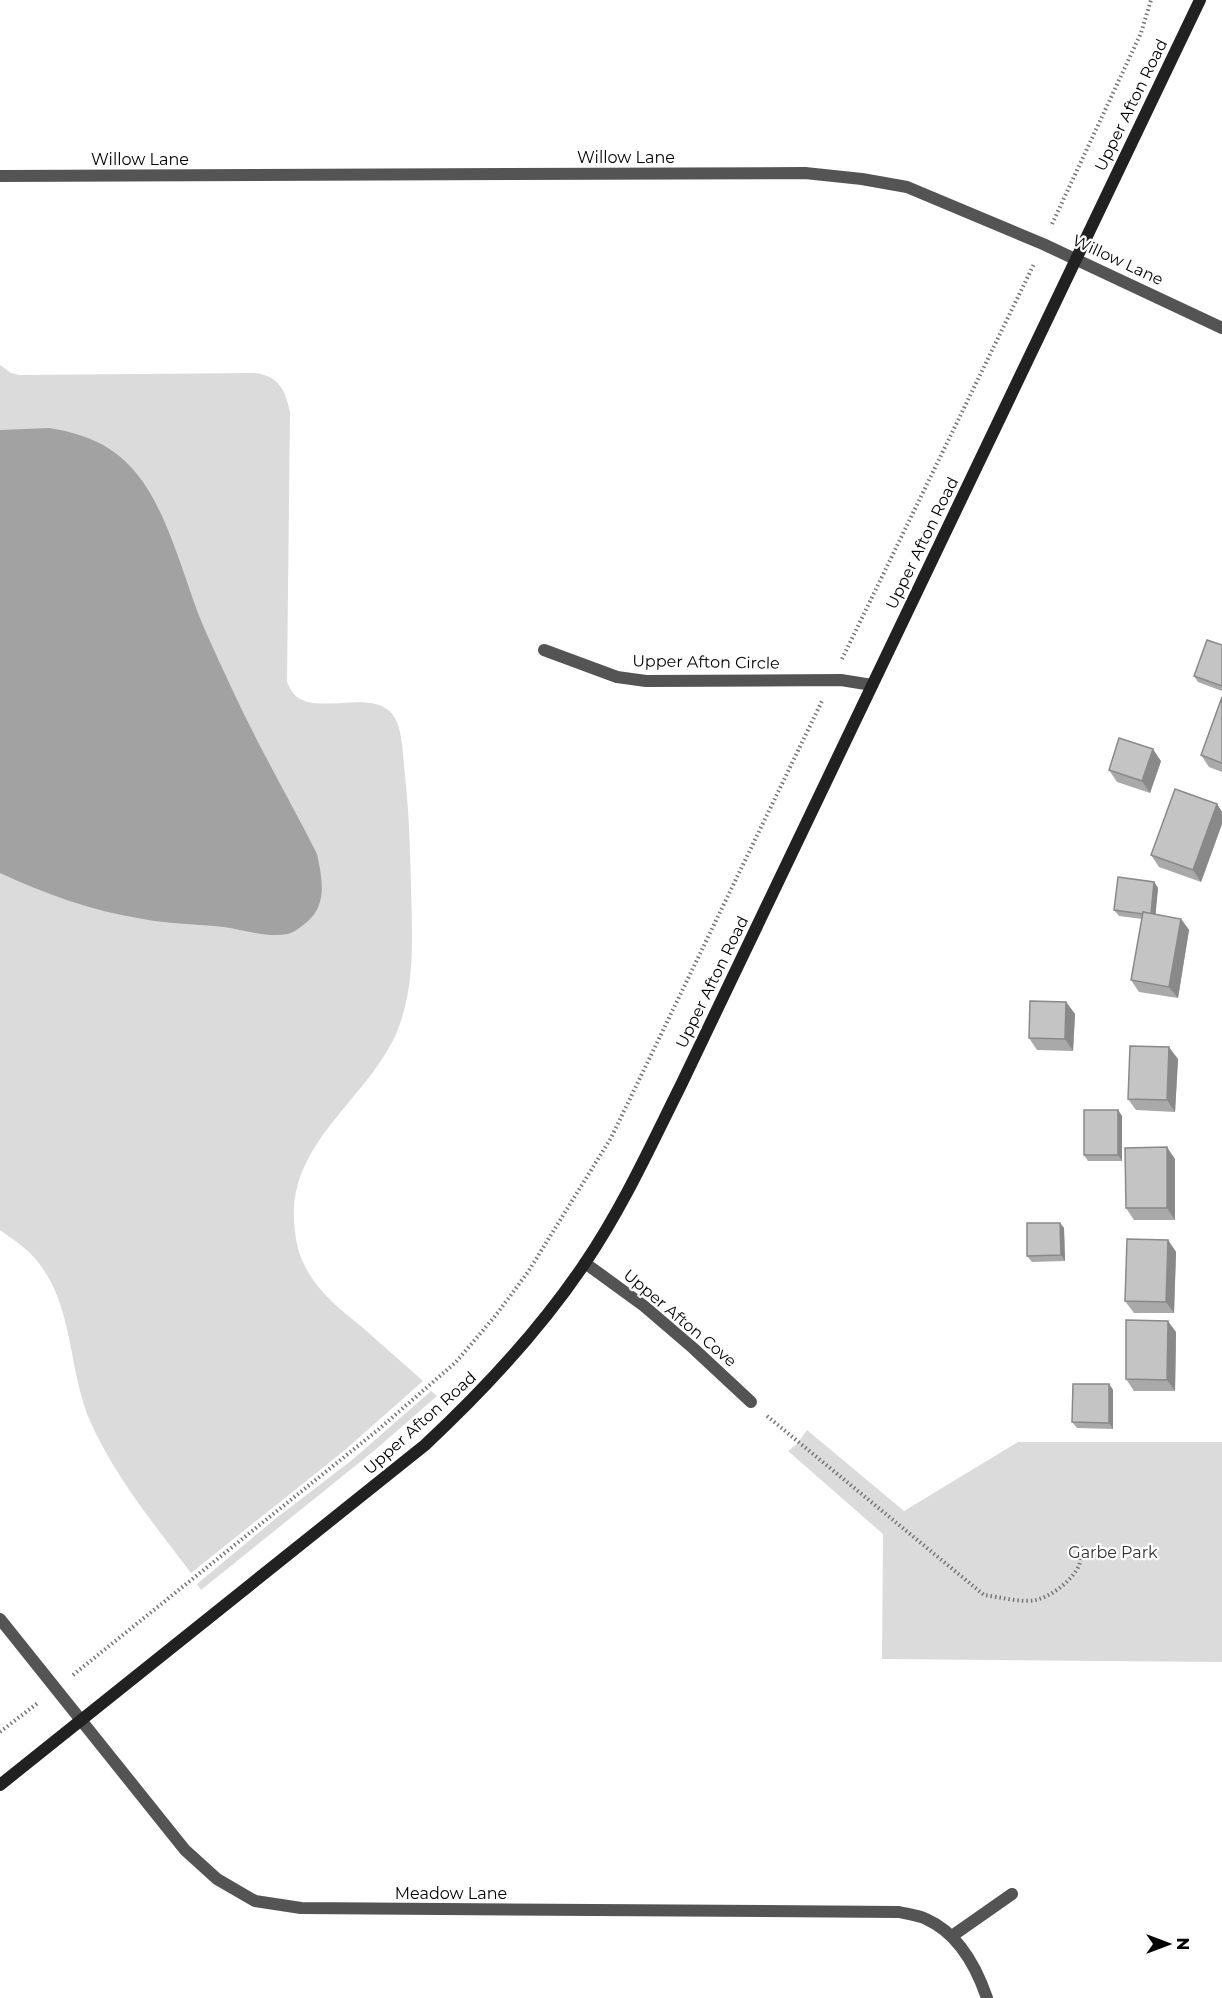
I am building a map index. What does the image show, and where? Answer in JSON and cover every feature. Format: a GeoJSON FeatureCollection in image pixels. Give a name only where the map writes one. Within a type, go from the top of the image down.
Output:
{"type":"FeatureCollection","features":[{"type":"Feature","properties":{"kind":"street","name":"Upper Afton Road"},"geometry":{"type":"LineString","coordinates":[[0,1785],[425,1445],[490,1382],[585,1263],[620,1204],[681,1085],[1200,0]]}},
{"type":"Feature","properties":{"kind":"street","name":"Willow Lane"},"geometry":{"type":"LineString","coordinates":[[0,176],[805,173],[862,179],[907,187],[1043,244],[1222,328]]}},
{"type":"Feature","properties":{"kind":"street","name":"Upper Afton Circle"},"geometry":{"type":"LineString","coordinates":[[544,650],[617,677],[646,681],[832,680],[856,681],[872,685]]}},
{"type":"Feature","properties":{"kind":"street","name":"Upper Afton Cove"},"geometry":{"type":"LineString","coordinates":[[585,1263],[644,1306],[751,1402]]}},
{"type":"Feature","properties":{"kind":"street","name":"Meadow Lane"},"geometry":{"type":"LineString","coordinates":[[0,1619],[185,1850],[217,1879],[255,1901],[301,1908],[899,1912],[925,1918],[952,1936],[974,1966],[987,1998]]}},
{"type":"Feature","properties":{"kind":"street"},"geometry":{"type":"LineString","coordinates":[[952,1936],[1012,1894]]}},
{"type":"Feature","properties":{"kind":"path"},"geometry":{"type":"LineString","coordinates":[[0,1732],[379,1429],[456,1362],[496,1315],[528,1272],[611,1138],[1043,244],[1141,33],[1151,0]]}},
{"type":"Feature","properties":{"kind":"path"},"geometry":{"type":"LineString","coordinates":[[751,1402],[984,1595],[1035,1600],[1050,1594],[1067,1581],[1079,1565],[1082,1546]]}},
{"type":"Feature","properties":{"kind":"green space"},"geometry":{"type":"Polygon","coordinates":[[[0,365],[11,373],[19,375],[257,373],[276,382],[286,397],[290,412],[287,682],[297,697],[308,702],[321,704],[365,702],[378,705],[389,711],[397,722],[402,742],[408,817],[412,921],[412,958],[404,1012],[386,1053],[318,1142],[305,1166],[296,1192],[294,1220],[300,1254],[315,1283],[337,1306],[423,1381],[345,1450],[191,1573],[123,1481],[100,1442],[83,1401],[64,1319],[50,1280],[30,1253],[0,1230],[0,365]]]}},
{"type":"Feature","properties":{"kind":"green space"},"geometry":{"type":"Polygon","coordinates":[[[431,1391],[437,1396],[375,1450],[201,1590],[197,1584],[275,1519],[352,1460],[431,1391]]]}},
{"type":"Feature","properties":{"kind":"green space","name":"Garbe Park"},"geometry":{"type":"Polygon","coordinates":[[[807,1430],[904,1511],[1018,1442],[1222,1442],[1222,1662],[882,1659],[883,1534],[788,1451],[797,1444],[807,1430]]]}},
{"type":"Feature","properties":{"kind":"shaded area"},"geometry":{"type":"Polygon","coordinates":[[[49,428],[82,436],[112,451],[130,466],[155,501],[220,663],[251,729],[317,854],[322,881],[321,899],[314,915],[293,932],[280,935],[264,934],[224,927],[124,916],[70,901],[0,873],[0,430],[49,428]]]}},
{"type":"Feature","properties":{"kind":"building"},"geometry":{"type":"Polygon","coordinates":[[[1207,640],[1222,645],[1222,686],[1194,676],[1207,640]]]}},
{"type":"Feature","properties":{"kind":"building"},"geometry":{"type":"Polygon","coordinates":[[[1222,697],[1222,763],[1201,755],[1222,697]]]}},
{"type":"Feature","properties":{"kind":"building"},"geometry":{"type":"Polygon","coordinates":[[[1119,738],[1153,749],[1142,781],[1109,770],[1119,738]]]}},
{"type":"Feature","properties":{"kind":"building"},"geometry":{"type":"Polygon","coordinates":[[[1175,789],[1217,804],[1193,870],[1151,855],[1175,789]]]}},
{"type":"Feature","properties":{"kind":"building"},"geometry":{"type":"Polygon","coordinates":[[[1118,877],[1154,882],[1151,914],[1114,910],[1118,877]]]}},
{"type":"Feature","properties":{"kind":"building"},"geometry":{"type":"Polygon","coordinates":[[[1143,912],[1181,919],[1169,987],[1131,980],[1143,912]]]}},
{"type":"Feature","properties":{"kind":"building"},"geometry":{"type":"Polygon","coordinates":[[[1030,1001],[1066,1002],[1065,1039],[1029,1038],[1030,1001]]]}},
{"type":"Feature","properties":{"kind":"building"},"geometry":{"type":"Polygon","coordinates":[[[1130,1046],[1169,1047],[1167,1100],[1128,1099],[1130,1046]]]}},
{"type":"Feature","properties":{"kind":"building"},"geometry":{"type":"Polygon","coordinates":[[[1084,1110],[1118,1110],[1118,1155],[1084,1155],[1084,1110]]]}},
{"type":"Feature","properties":{"kind":"building"},"geometry":{"type":"Polygon","coordinates":[[[1167,1147],[1167,1208],[1126,1208],[1125,1148],[1167,1147]]]}},
{"type":"Feature","properties":{"kind":"building"},"geometry":{"type":"Polygon","coordinates":[[[1027,1223],[1060,1223],[1061,1255],[1027,1256],[1027,1223]]]}},
{"type":"Feature","properties":{"kind":"building"},"geometry":{"type":"Polygon","coordinates":[[[1127,1239],[1168,1240],[1166,1302],[1125,1301],[1127,1239]]]}},
{"type":"Feature","properties":{"kind":"building"},"geometry":{"type":"Polygon","coordinates":[[[1126,1320],[1168,1321],[1167,1380],[1126,1379],[1126,1320]]]}},
{"type":"Feature","properties":{"kind":"building"},"geometry":{"type":"Polygon","coordinates":[[[1073,1384],[1109,1384],[1109,1423],[1072,1422],[1073,1384]]]}}]}
